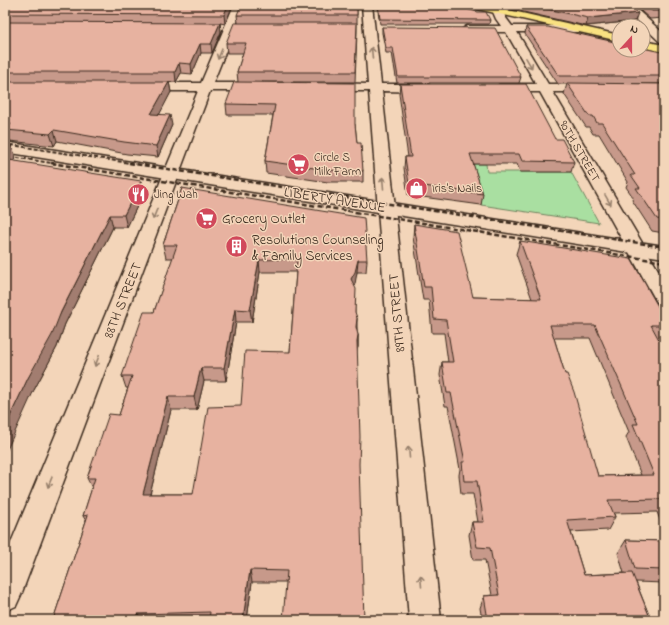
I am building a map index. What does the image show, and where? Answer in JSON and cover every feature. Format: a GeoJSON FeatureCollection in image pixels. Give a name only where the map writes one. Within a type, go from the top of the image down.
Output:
{"type":"FeatureCollection","features":[{"type":"Feature","properties":{"kind":"main road"},"geometry":{"type":"LineString","coordinates":[[473,5],[497,8],[611,36]]}},
{"type":"Feature","properties":{"kind":"main road"},"geometry":{"type":"LineString","coordinates":[[651,46],[664,48]]}},
{"type":"Feature","properties":{"kind":"street","name":"88TH STREET"},"geometry":{"type":"LineString","coordinates":[[5,595],[239,5]]}},
{"type":"Feature","properties":{"kind":"street","name":"89TH STREET"},"geometry":{"type":"LineString","coordinates":[[367,5],[425,620]]}},
{"type":"Feature","properties":{"kind":"street"},"geometry":{"type":"LineString","coordinates":[[626,5],[664,40]]}},
{"type":"Feature","properties":{"kind":"street","name":"90TH STREET"},"geometry":{"type":"LineString","coordinates":[[497,8],[501,19],[510,29],[664,297]]}},
{"type":"Feature","properties":{"kind":"street"},"geometry":{"type":"LineString","coordinates":[[458,29],[578,29]]}},
{"type":"Feature","properties":{"kind":"street"},"geometry":{"type":"LineString","coordinates":[[129,87],[275,87]]}},
{"type":"Feature","properties":{"kind":"street"},"geometry":{"type":"LineString","coordinates":[[313,87],[444,88]]}},
{"type":"Feature","properties":{"kind":"street"},"geometry":{"type":"LineString","coordinates":[[490,88],[604,88]]}},
{"type":"Feature","properties":{"kind":"street","name":"LIBERTY AVENUE"},"geometry":{"type":"LineString","coordinates":[[5,147],[172,172],[664,252]]}},
{"type":"Feature","properties":{"kind":"green space"},"geometry":{"type":"Polygon","coordinates":[[[468,164],[486,164],[487,172],[571,172],[599,223],[481,205],[468,164]]]}},
{"type":"Feature","properties":{"kind":"building"},"geometry":{"type":"Polygon","coordinates":[[[5,5],[228,5],[224,15],[5,14],[5,5]]]}},
{"type":"Feature","properties":{"kind":"building"},"geometry":{"type":"Polygon","coordinates":[[[241,5],[357,5],[357,15],[237,15],[241,5]]]}},
{"type":"Feature","properties":{"kind":"building"},"geometry":{"type":"Polygon","coordinates":[[[378,5],[449,5],[478,12],[486,12],[490,20],[380,19],[378,5]]]}},
{"type":"Feature","properties":{"kind":"building"},"geometry":{"type":"Polygon","coordinates":[[[529,5],[629,5],[638,13],[588,18],[529,5]]]}},
{"type":"Feature","properties":{"kind":"building"},"geometry":{"type":"Polygon","coordinates":[[[645,5],[664,5],[664,11],[652,11],[645,5]]]}},
{"type":"Feature","properties":{"kind":"building"},"geometry":{"type":"Polygon","coordinates":[[[5,22],[220,23],[211,44],[200,44],[191,64],[179,63],[175,72],[5,72],[5,22]]]}},
{"type":"Feature","properties":{"kind":"building"},"geometry":{"type":"Polygon","coordinates":[[[234,23],[357,23],[355,72],[237,72],[246,43],[226,43],[234,23]]]}},
{"type":"Feature","properties":{"kind":"building"},"geometry":{"type":"Polygon","coordinates":[[[382,27],[495,28],[521,77],[398,77],[393,48],[386,48],[382,27]]]}},
{"type":"Feature","properties":{"kind":"building"},"geometry":{"type":"Polygon","coordinates":[[[526,27],[548,27],[611,41],[611,58],[651,58],[651,50],[661,52],[664,55],[664,72],[660,72],[664,76],[559,76],[526,27]]]}},
{"type":"Feature","properties":{"kind":"building"},"geometry":{"type":"Polygon","coordinates":[[[5,82],[169,82],[151,114],[170,115],[156,146],[54,130],[50,134],[6,130],[11,124],[5,123],[5,82]]]}},
{"type":"Feature","properties":{"kind":"building"},"geometry":{"type":"Polygon","coordinates":[[[234,82],[355,83],[355,124],[357,143],[361,143],[363,171],[328,170],[265,161],[275,105],[226,104],[234,82]]]}},
{"type":"Feature","properties":{"kind":"building"},"geometry":{"type":"Polygon","coordinates":[[[567,83],[664,84],[664,220],[657,219],[636,188],[640,188],[631,175],[635,175],[602,123],[597,123],[593,116],[589,116],[567,83]]]}},
{"type":"Feature","properties":{"kind":"building"},"geometry":{"type":"Polygon","coordinates":[[[400,84],[526,84],[555,139],[562,139],[574,162],[522,161],[519,154],[470,154],[483,194],[409,184],[405,157],[411,157],[400,84]]]}},
{"type":"Feature","properties":{"kind":"building"},"geometry":{"type":"Polygon","coordinates":[[[5,144],[11,145],[9,160],[141,181],[124,215],[110,215],[61,312],[52,335],[28,378],[5,427],[5,144]]]}},
{"type":"Feature","properties":{"kind":"building"},"geometry":{"type":"Polygon","coordinates":[[[182,188],[364,218],[367,260],[358,260],[355,272],[351,279],[356,289],[355,312],[357,318],[356,327],[358,335],[360,437],[359,464],[364,620],[283,620],[287,571],[250,570],[243,620],[209,620],[210,612],[138,614],[137,620],[53,620],[88,515],[83,516],[95,478],[87,478],[109,414],[119,415],[132,376],[122,376],[144,312],[154,312],[177,245],[163,245],[182,188]],[[297,259],[259,260],[250,310],[235,309],[224,368],[201,368],[194,397],[168,397],[143,494],[193,494],[208,407],[241,406],[245,351],[290,352],[297,259]]]}},
{"type":"Feature","properties":{"kind":"building"},"geometry":{"type":"Polygon","coordinates":[[[414,224],[457,231],[473,297],[541,299],[520,241],[631,259],[664,317],[664,325],[651,325],[664,349],[664,499],[608,500],[615,517],[567,520],[584,575],[632,573],[651,620],[488,620],[484,596],[499,595],[490,548],[477,547],[472,522],[484,522],[477,481],[464,481],[462,462],[465,462],[451,393],[447,393],[442,362],[453,362],[446,320],[434,319],[431,287],[424,287],[414,224]],[[550,325],[565,374],[567,374],[574,392],[598,476],[654,475],[633,424],[638,424],[595,325],[550,325]]]}},
{"type":"Feature","properties":{"kind":"building"},"geometry":{"type":"Polygon","coordinates":[[[626,540],[664,541],[664,570],[635,569],[626,540]]]}},
{"type":"Feature","properties":{"kind":"railway"},"geometry":{"type":"LineString","coordinates":[[5,144],[136,164]]}},
{"type":"Feature","properties":{"kind":"railway"},"geometry":{"type":"LineString","coordinates":[[5,156],[58,164]]}},
{"type":"Feature","properties":{"kind":"railway"},"geometry":{"type":"LineString","coordinates":[[51,163],[664,262]]}},
{"type":"Feature","properties":{"kind":"railway"},"geometry":{"type":"LineString","coordinates":[[129,163],[664,247]]}},
{"type":"Feature","properties":{"kind":"place","name":"Circle S Milk Farm"},"geometry":{"type":"Point","coordinates":[298,164]}},
{"type":"Feature","properties":{"kind":"place","name":"Iris's Nails"},"geometry":{"type":"Point","coordinates":[416,188]}},
{"type":"Feature","properties":{"kind":"place","name":"Jing Wah"},"geometry":{"type":"Point","coordinates":[138,194]}},
{"type":"Feature","properties":{"kind":"place","name":"Grocery Outlet"},"geometry":{"type":"Point","coordinates":[206,218]}},
{"type":"Feature","properties":{"kind":"place","name":"Resolutions Counseling & Family Services"},"geometry":{"type":"Point","coordinates":[237,247]}}]}
